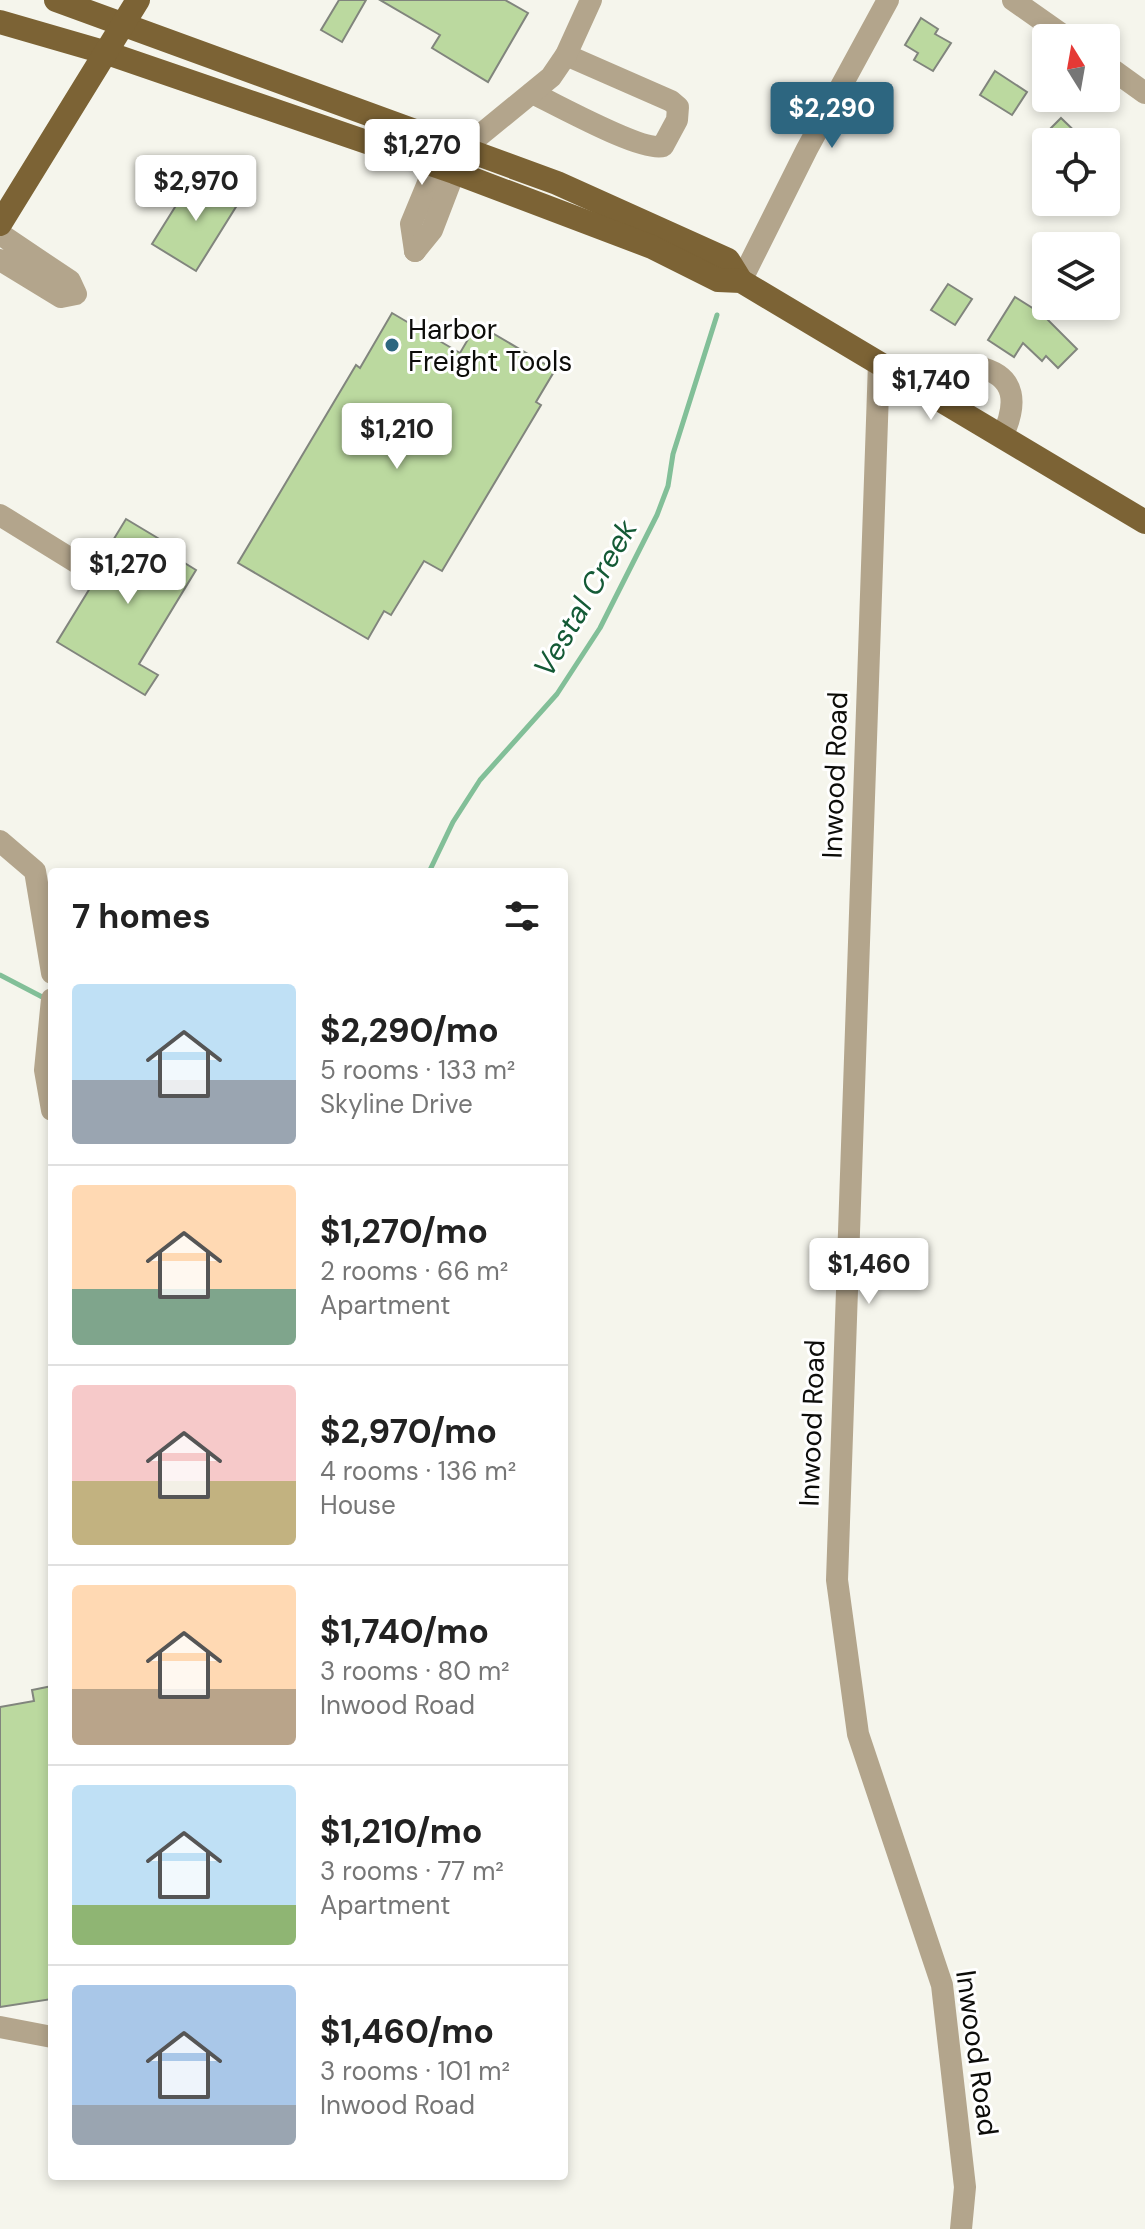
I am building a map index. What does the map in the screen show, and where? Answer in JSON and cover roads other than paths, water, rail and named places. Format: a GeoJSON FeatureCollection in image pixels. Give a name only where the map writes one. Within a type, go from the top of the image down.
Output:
{"type":"FeatureCollection","features":[{"type":"Feature","properties":{"kind":"main road"},"geometry":{"type":"LineString","coordinates":[[56,0],[557,183],[728,260],[741,281],[1145,522]]}},
{"type":"Feature","properties":{"kind":"main road"},"geometry":{"type":"LineString","coordinates":[[0,224],[138,0]]}},
{"type":"Feature","properties":{"kind":"main road"},"geometry":{"type":"LineString","coordinates":[[0,22],[107,53],[444,169],[652,247],[718,280],[741,281]]}},
{"type":"Feature","properties":{"kind":"street"},"geometry":{"type":"LineString","coordinates":[[444,169],[463,149],[551,77],[566,55],[591,0]]}},
{"type":"Feature","properties":{"kind":"street"},"geometry":{"type":"LineString","coordinates":[[741,281],[807,149],[888,0]]}},
{"type":"Feature","properties":{"kind":"street"},"geometry":{"type":"LineString","coordinates":[[1013,0],[1047,24]]}},
{"type":"Feature","properties":{"kind":"street"},"geometry":{"type":"LineString","coordinates":[[532,93],[634,142],[654,149],[663,146],[677,120],[678,107],[671,101],[566,55]]}},
{"type":"Feature","properties":{"kind":"street"},"geometry":{"type":"LineString","coordinates":[[1120,75],[1145,93]]}},
{"type":"Feature","properties":{"kind":"street"},"geometry":{"type":"LineString","coordinates":[[0,234],[70,281],[76,294],[61,297],[0,260]]}},
{"type":"Feature","properties":{"kind":"street","name":"Inwood Road"},"geometry":{"type":"LineString","coordinates":[[879,363],[837,1580],[858,1734],[942,1985],[965,2187],[961,2229]]}},
{"type":"Feature","properties":{"kind":"street"},"geometry":{"type":"LineString","coordinates":[[921,388],[948,367],[973,365],[991,370],[1005,380],[1012,401],[1002,437]]}},
{"type":"Feature","properties":{"kind":"street"},"geometry":{"type":"LineString","coordinates":[[0,515],[84,567]]}},
{"type":"Feature","properties":{"kind":"street"},"geometry":{"type":"LineString","coordinates":[[0,841],[35,871],[48,949]]}},
{"type":"Feature","properties":{"kind":"street"},"geometry":{"type":"LineString","coordinates":[[48,1040],[45,1070],[48,1087]]}},
{"type":"Feature","properties":{"kind":"street"},"geometry":{"type":"LineString","coordinates":[[0,2027],[48,2036]]}},
{"type":"Feature","properties":{"kind":"waterway","name":"Vestal Creek"},"geometry":{"type":"LineString","coordinates":[[431,868],[453,822],[480,780],[557,694],[600,628],[657,515],[668,486],[673,454],[717,315]]}},
{"type":"Feature","properties":{"kind":"waterway","name":"Vestal Creek"},"geometry":{"type":"LineString","coordinates":[[0,975],[48,1000]]}},
{"type":"Feature","properties":{"kind":"place","name":"Harbor Freight Tools"},"geometry":{"type":"Point","coordinates":[392,345]}}]}
